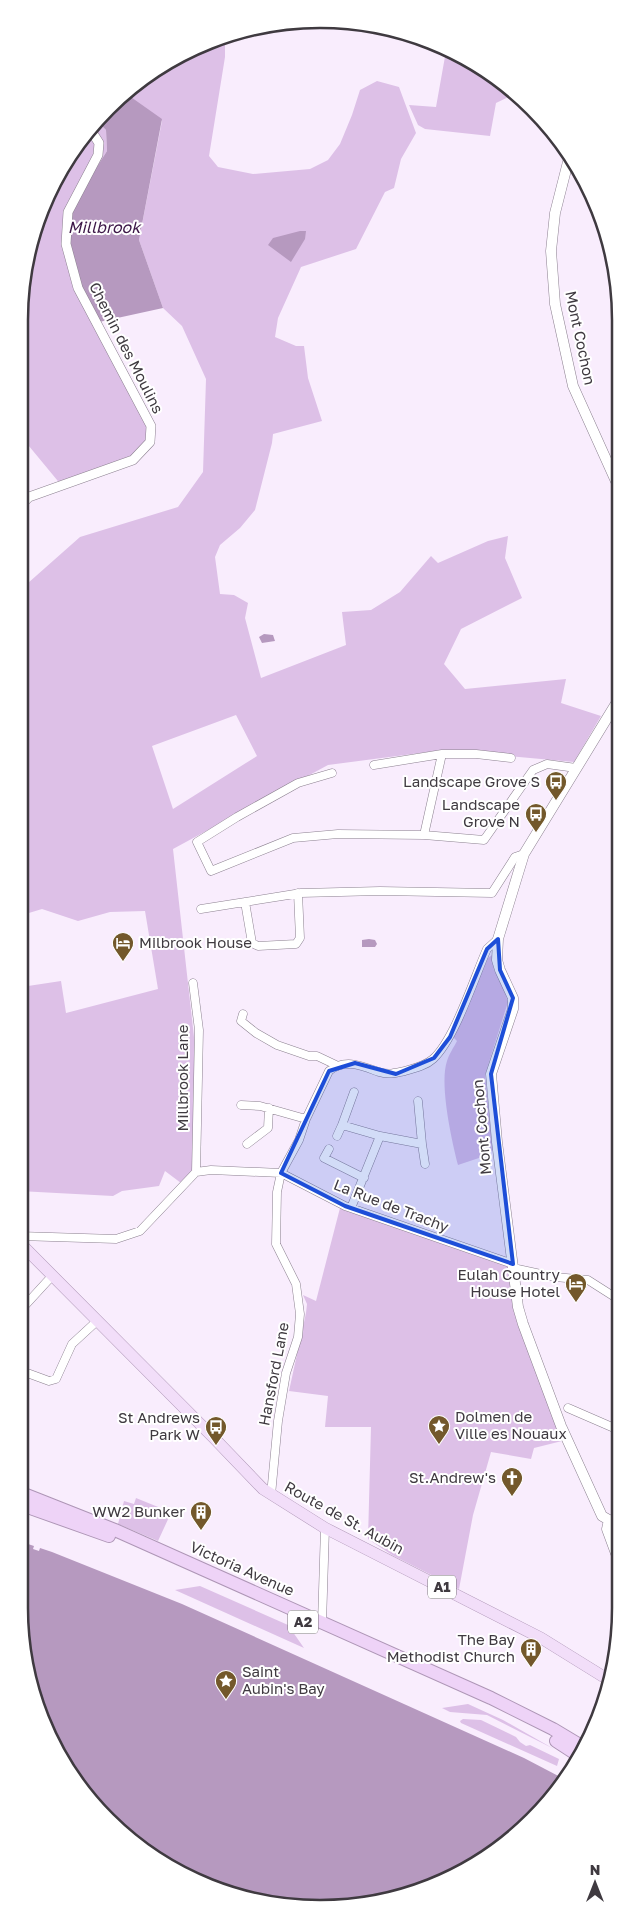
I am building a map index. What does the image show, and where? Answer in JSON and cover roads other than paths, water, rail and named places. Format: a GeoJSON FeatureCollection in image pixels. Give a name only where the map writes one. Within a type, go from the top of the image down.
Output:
{"type":"FeatureCollection","features":[{"type":"Feature","properties":{"kind":"highway","name":"Victoria Avenue"},"geometry":{"type":"LineString","coordinates":[[28,1496],[115,1530],[491,1698],[553,1729],[578,1744]]}},
{"type":"Feature","properties":{"kind":"highway","name":"Victoria Avenue"},"geometry":{"type":"LineString","coordinates":[[28,1507],[104,1534],[166,1560],[467,1695],[550,1736],[574,1752]]}},
{"type":"Feature","properties":{"kind":"main road","name":"Mont Cochon"},"geometry":{"type":"LineString","coordinates":[[567,164],[555,212],[553,232],[552,251],[555,304],[573,386],[612,472]]}},
{"type":"Feature","properties":{"kind":"main road","name":"Mont Cochon"},"geometry":{"type":"LineString","coordinates":[[612,710],[524,854],[498,939],[497,960],[513,998],[513,1008],[491,1074],[497,1142],[513,1266],[523,1324],[561,1426],[602,1516],[609,1520],[607,1529],[612,1543]]}},
{"type":"Feature","properties":{"kind":"main road","name":"Route de St. Aubin"},"geometry":{"type":"LineString","coordinates":[[28,1251],[209,1432],[254,1481],[271,1495],[325,1528],[541,1638],[604,1677]]}},
{"type":"Feature","properties":{"kind":"street","name":"Chemin des Moulins"},"geometry":{"type":"LineString","coordinates":[[28,498],[133,460],[150,442],[150,426],[78,288],[66,244],[68,212],[98,155],[99,143],[94,135]]}},
{"type":"Feature","properties":{"kind":"street"},"geometry":{"type":"LineString","coordinates":[[424,835],[442,754]]}},
{"type":"Feature","properties":{"kind":"street"},"geometry":{"type":"LineString","coordinates":[[374,765],[442,754],[476,754],[511,758]]}},
{"type":"Feature","properties":{"kind":"street"},"geometry":{"type":"LineString","coordinates":[[332,773],[298,783],[197,842],[211,871],[293,838],[338,834],[424,835],[484,840],[534,770],[547,764],[576,768]]}},
{"type":"Feature","properties":{"kind":"street"},"geometry":{"type":"LineString","coordinates":[[202,909],[298,893],[380,891],[492,892],[514,857],[524,854]]}},
{"type":"Feature","properties":{"kind":"street"},"geometry":{"type":"LineString","coordinates":[[245,902],[252,943],[258,946],[296,944],[300,938],[298,893]]}},
{"type":"Feature","properties":{"kind":"street"},"geometry":{"type":"LineString","coordinates":[[243,1014],[242,1021],[256,1033],[277,1045],[308,1056],[318,1056],[336,1065],[354,1063],[390,1074],[423,1066],[434,1058],[450,1037],[487,949],[498,939]]}},
{"type":"Feature","properties":{"kind":"street","name":"Millbrook Lane"},"geometry":{"type":"LineString","coordinates":[[193,983],[199,1030],[196,1172]]}},
{"type":"Feature","properties":{"kind":"street","name":"Hansford Lane"},"geometry":{"type":"LineString","coordinates":[[271,1495],[278,1421],[286,1373],[298,1337],[300,1314],[296,1284],[276,1244],[277,1192],[281,1173],[299,1140],[306,1119],[329,1071],[336,1065]]}},
{"type":"Feature","properties":{"kind":"street"},"geometry":{"type":"LineString","coordinates":[[337,1136],[354,1092]]}},
{"type":"Feature","properties":{"kind":"street"},"geometry":{"type":"LineString","coordinates":[[418,1102],[425,1164]]}},
{"type":"Feature","properties":{"kind":"street"},"geometry":{"type":"LineString","coordinates":[[241,1105],[269,1108],[306,1119]]}},
{"type":"Feature","properties":{"kind":"street"},"geometry":{"type":"LineString","coordinates":[[247,1144],[268,1128],[269,1108]]}},
{"type":"Feature","properties":{"kind":"street"},"geometry":{"type":"LineString","coordinates":[[342,1125],[380,1136],[422,1144]]}},
{"type":"Feature","properties":{"kind":"street"},"geometry":{"type":"LineString","coordinates":[[351,1208],[380,1136]]}},
{"type":"Feature","properties":{"kind":"street"},"geometry":{"type":"LineString","coordinates":[[329,1148],[324,1158],[364,1178]]}},
{"type":"Feature","properties":{"kind":"street","name":"La Rue de Trachy"},"geometry":{"type":"LineString","coordinates":[[196,1172],[212,1170],[281,1173],[351,1208],[513,1266],[555,1277],[588,1280],[612,1296]]}},
{"type":"Feature","properties":{"kind":"street"},"geometry":{"type":"LineString","coordinates":[[28,1235],[116,1239],[140,1231],[196,1172]]}},
{"type":"Feature","properties":{"kind":"street"},"geometry":{"type":"LineString","coordinates":[[28,1302],[52,1276]]}},
{"type":"Feature","properties":{"kind":"street"},"geometry":{"type":"LineString","coordinates":[[28,1373],[49,1381],[56,1379],[72,1344],[97,1321]]}},
{"type":"Feature","properties":{"kind":"street"},"geometry":{"type":"LineString","coordinates":[[568,1408],[612,1427]]}},
{"type":"Feature","properties":{"kind":"street"},"geometry":{"type":"LineString","coordinates":[[322,1623],[325,1528]]}},
{"type":"Feature","properties":{"kind":"water","name":"Millbrook"},"geometry":{"type":"Polygon","coordinates":[[[131,97],[162,119],[139,240],[163,308],[99,322],[77,283],[66,244],[68,212],[107,151],[106,130],[101,125],[131,97]]]}},
{"type":"Feature","properties":{"kind":"water"},"geometry":{"type":"Polygon","coordinates":[[[306,231],[305,239],[291,262],[268,245],[273,238],[306,231]]]}},
{"type":"Feature","properties":{"kind":"water"},"geometry":{"type":"Polygon","coordinates":[[[264,634],[273,635],[275,641],[262,643],[259,637],[264,634]]]}},
{"type":"Feature","properties":{"kind":"water"},"geometry":{"type":"Polygon","coordinates":[[[362,940],[375,940],[377,944],[375,947],[362,947],[362,940]]]}},
{"type":"Feature","properties":{"kind":"water","name":"Saint Aubin's Bay"},"geometry":{"type":"Polygon","coordinates":[[[28,1544],[34,1546],[33,1549],[39,1551],[40,1548],[52,1552],[182,1604],[524,1758],[559,1776],[540,1801],[513,1828],[483,1851],[449,1870],[414,1885],[396,1891],[358,1898],[301,1900],[244,1891],[208,1878],[157,1851],[127,1828],[100,1801],[77,1771],[67,1754],[43,1702],[33,1665],[28,1627],[28,1544]]]}},
{"type":"Feature","properties":{"kind":"place","name":"Landscape Grove S"},"geometry":{"type":"Point","coordinates":[556,801]}},
{"type":"Feature","properties":{"kind":"place","name":"Landscape Grove N"},"geometry":{"type":"Point","coordinates":[536,833]}},
{"type":"Feature","properties":{"kind":"place","name":"Milbrook House"},"geometry":{"type":"Point","coordinates":[123,962]}},
{"type":"Feature","properties":{"kind":"place","name":"Eulah Country House Hotel"},"geometry":{"type":"Point","coordinates":[576,1303]}},
{"type":"Feature","properties":{"kind":"place","name":"Dolmen de Ville es Nouaux"},"geometry":{"type":"Point","coordinates":[439,1445]}},
{"type":"Feature","properties":{"kind":"place","name":"St Andrews Park W"},"geometry":{"type":"Point","coordinates":[216,1446]}},
{"type":"Feature","properties":{"kind":"place","name":"St.Andrew's"},"geometry":{"type":"Point","coordinates":[512,1497]}},
{"type":"Feature","properties":{"kind":"place","name":"WW2 Bunker"},"geometry":{"type":"Point","coordinates":[201,1531]}},
{"type":"Feature","properties":{"kind":"place","name":"The Bay Methodist Church"},"geometry":{"type":"Point","coordinates":[531,1668]}},
{"type":"Feature","properties":{"kind":"place","name":"Saint Aubin's Bay"},"geometry":{"type":"Point","coordinates":[226,1700]}}]}
